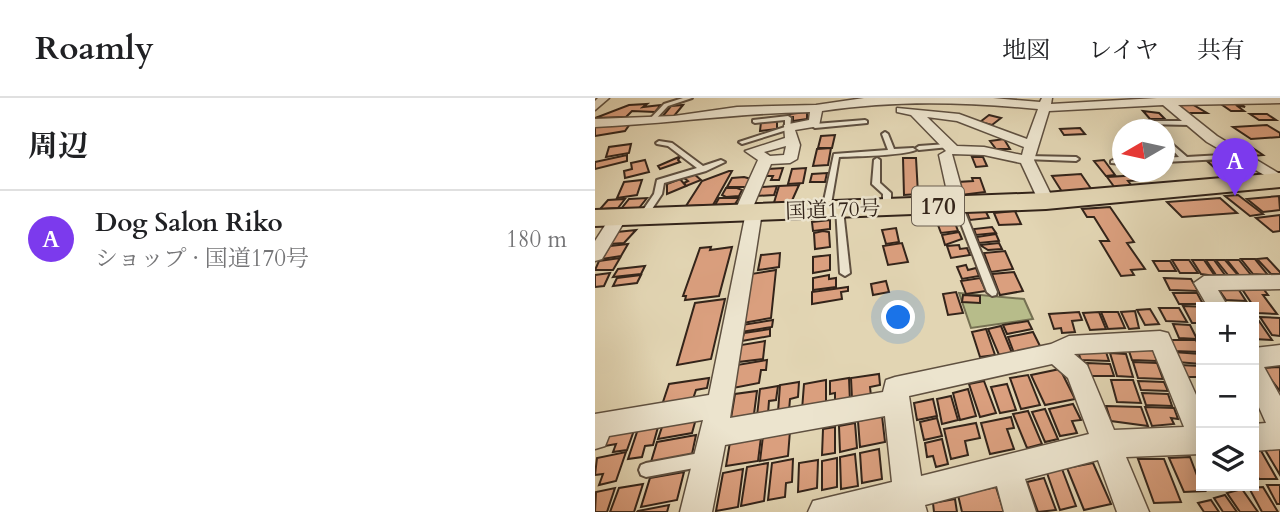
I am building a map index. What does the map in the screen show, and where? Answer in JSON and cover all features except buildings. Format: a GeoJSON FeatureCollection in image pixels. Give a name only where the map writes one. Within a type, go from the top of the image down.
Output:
{"type":"FeatureCollection","features":[{"type":"Feature","properties":{"kind":"highway","name":"国道170号"},"geometry":{"type":"LineString","coordinates":[[619,217],[1046,201],[1280,180]]}},
{"type":"Feature","properties":{"kind":"street"},"geometry":{"type":"LineString","coordinates":[[595,107],[604,98]]}},
{"type":"Feature","properties":{"kind":"street"},"geometry":{"type":"LineString","coordinates":[[595,123],[651,121],[737,110],[954,98],[1046,104],[1280,100]]}},
{"type":"Feature","properties":{"kind":"street"},"geometry":{"type":"LineString","coordinates":[[748,102],[796,100],[826,105]]}},
{"type":"Feature","properties":{"kind":"street"},"geometry":{"type":"LineString","coordinates":[[1166,101],[1190,123],[1280,180]]}},
{"type":"Feature","properties":{"kind":"street"},"geometry":{"type":"LineString","coordinates":[[873,104],[959,118],[1028,154]]}},
{"type":"Feature","properties":{"kind":"street"},"geometry":{"type":"LineString","coordinates":[[1046,104],[1037,122],[1028,154],[1046,201]]}},
{"type":"Feature","properties":{"kind":"street"},"geometry":{"type":"LineString","coordinates":[[696,512],[720,405],[748,213],[765,160],[753,151],[790,134],[816,127],[826,105]]}},
{"type":"Feature","properties":{"kind":"street"},"geometry":{"type":"LineString","coordinates":[[915,112],[946,150],[958,205]]}},
{"type":"Feature","properties":{"kind":"street"},"geometry":{"type":"LineString","coordinates":[[946,150],[1028,154]]}},
{"type":"Feature","properties":{"kind":"street"},"geometry":{"type":"LineString","coordinates":[[596,253],[619,217]]}},
{"type":"Feature","properties":{"kind":"street"},"geometry":{"type":"LineString","coordinates":[[1215,302],[1204,283],[1280,282]]}},
{"type":"Feature","properties":{"kind":"street"},"geometry":{"type":"LineString","coordinates":[[910,503],[895,388],[1056,354],[1069,345],[1160,340],[1197,428]]}},
{"type":"Feature","properties":{"kind":"street"},"geometry":{"type":"LineString","coordinates":[[1056,354],[1078,372],[1133,512]]}},
{"type":"Feature","properties":{"kind":"street"},"geometry":{"type":"LineString","coordinates":[[1259,357],[1280,355]]}},
{"type":"Feature","properties":{"kind":"street"},"geometry":{"type":"LineString","coordinates":[[1259,381],[1280,423]]}},
{"type":"Feature","properties":{"kind":"street"},"geometry":{"type":"LineString","coordinates":[[711,446],[897,402]]}},
{"type":"Feature","properties":{"kind":"street"},"geometry":{"type":"LineString","coordinates":[[595,436],[600,425],[720,405]]}},
{"type":"Feature","properties":{"kind":"street"},"geometry":{"type":"LineString","coordinates":[[1259,438],[1280,436]]}},
{"type":"Feature","properties":{"kind":"street"},"geometry":{"type":"LineString","coordinates":[[824,512],[910,503],[1007,469],[1105,444],[1196,438]]}},
{"type":"Feature","properties":{"kind":"street"},"geometry":{"type":"LineString","coordinates":[[1007,469],[1020,512]]}},
{"type":"Feature","properties":{"kind":"lane"},"geometry":{"type":"LineString","coordinates":[[651,121],[666,105],[689,98]]}},
{"type":"Feature","properties":{"kind":"lane"},"geometry":{"type":"LineString","coordinates":[[741,142],[790,134],[789,118],[755,121]]}},
{"type":"Feature","properties":{"kind":"lane"},"geometry":{"type":"LineString","coordinates":[[816,127],[865,122]]}},
{"type":"Feature","properties":{"kind":"lane"},"geometry":{"type":"LineString","coordinates":[[1175,123],[1190,123]]}},
{"type":"Feature","properties":{"kind":"lane"},"geometry":{"type":"LineString","coordinates":[[885,134],[892,152]]}},
{"type":"Feature","properties":{"kind":"lane"},"geometry":{"type":"LineString","coordinates":[[663,135],[658,146],[670,144],[703,169]]}},
{"type":"Feature","properties":{"kind":"lane"},"geometry":{"type":"LineString","coordinates":[[845,273],[832,210],[836,155],[916,149],[946,150]]}},
{"type":"Feature","properties":{"kind":"lane"},"geometry":{"type":"LineString","coordinates":[[1175,149],[1185,159]]}},
{"type":"Feature","properties":{"kind":"lane"},"geometry":{"type":"LineString","coordinates":[[1063,150],[1066,159]]}},
{"type":"Feature","properties":{"kind":"lane"},"geometry":{"type":"LineString","coordinates":[[1028,154],[1076,159]]}},
{"type":"Feature","properties":{"kind":"lane"},"geometry":{"type":"LineString","coordinates":[[1175,159],[1240,156]]}},
{"type":"Feature","properties":{"kind":"lane"},"geometry":{"type":"LineString","coordinates":[[877,160],[876,184],[887,193],[887,208]]}},
{"type":"Feature","properties":{"kind":"lane"},"geometry":{"type":"LineString","coordinates":[[619,217],[658,194],[660,182],[721,162]]}},
{"type":"Feature","properties":{"kind":"lane"},"geometry":{"type":"LineString","coordinates":[[958,205],[992,292]]}},
{"type":"Feature","properties":{"kind":"lane"},"geometry":{"type":"LineString","coordinates":[[646,470],[711,446]]}},
{"type":"Feature","properties":{"kind":"green space"},"geometry":{"type":"Polygon","coordinates":[[[959,293],[1024,299],[1033,319],[971,328],[959,293]]]}},
{"type":"Feature","properties":{"kind":"place","name":"Dog Salon Riko"},"geometry":{"type":"Point","coordinates":[1235,196]}}]}
